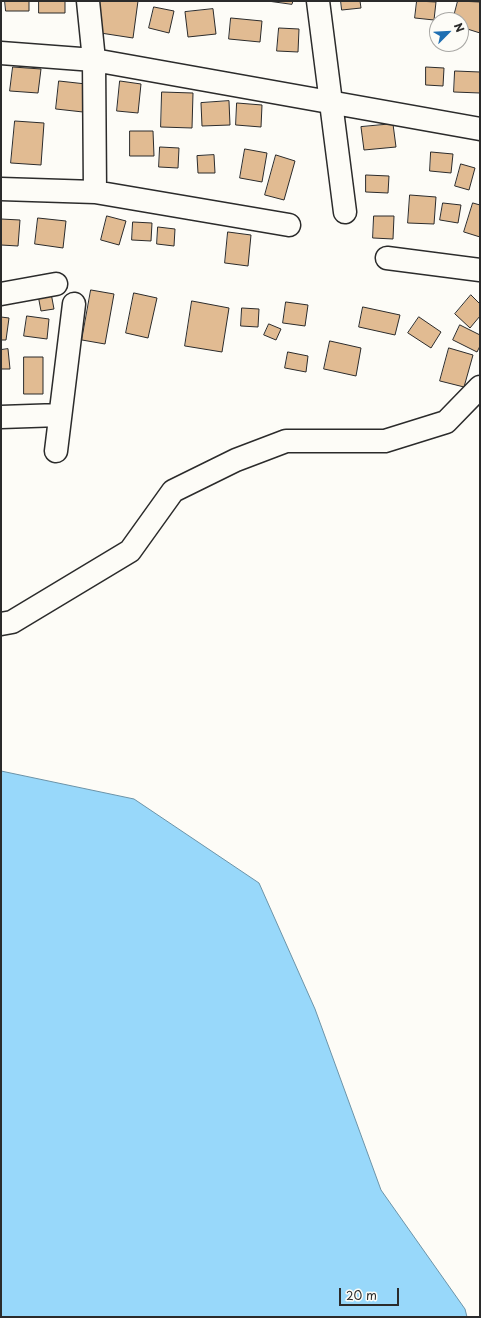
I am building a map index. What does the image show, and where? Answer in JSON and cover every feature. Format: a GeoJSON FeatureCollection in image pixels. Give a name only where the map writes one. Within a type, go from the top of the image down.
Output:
{"type":"FeatureCollection","features":[{"type":"Feature","properties":{"kind":"street"},"geometry":{"type":"LineString","coordinates":[[88,1],[94,60],[95,192]]}},
{"type":"Feature","properties":{"kind":"street"},"geometry":{"type":"LineString","coordinates":[[318,1],[345,212]]}},
{"type":"Feature","properties":{"kind":"street"},"geometry":{"type":"LineString","coordinates":[[1,53],[94,60],[480,129]]}},
{"type":"Feature","properties":{"kind":"street"},"geometry":{"type":"LineString","coordinates":[[1,189],[95,192],[290,225]]}},
{"type":"Feature","properties":{"kind":"street"},"geometry":{"type":"LineString","coordinates":[[387,258],[480,270]]}},
{"type":"Feature","properties":{"kind":"street"},"geometry":{"type":"LineString","coordinates":[[1,294],[56,284]]}},
{"type":"Feature","properties":{"kind":"street"},"geometry":{"type":"LineString","coordinates":[[56,451],[74,304]]}},
{"type":"Feature","properties":{"kind":"street"},"geometry":{"type":"LineString","coordinates":[[1,624],[12,622],[130,551],[173,491],[236,460],[286,441],[385,441],[446,422],[480,387]]}},
{"type":"Feature","properties":{"kind":"street"},"geometry":{"type":"LineString","coordinates":[[1,417],[60,415]]}},
{"type":"Feature","properties":{"kind":"water"},"geometry":{"type":"Polygon","coordinates":[[[1,771],[134,799],[259,883],[315,1009],[381,1190],[465,1309],[467,1317],[1,1317],[1,771]]]}},
{"type":"Feature","properties":{"kind":"building"},"geometry":{"type":"Polygon","coordinates":[[[5,1],[29,1],[29,11],[6,11],[5,1]]]}},
{"type":"Feature","properties":{"kind":"building"},"geometry":{"type":"Polygon","coordinates":[[[39,1],[65,1],[65,13],[39,13],[39,1]]]}},
{"type":"Feature","properties":{"kind":"building"},"geometry":{"type":"Polygon","coordinates":[[[98,1],[138,1],[133,38],[94,32],[98,1]]]}},
{"type":"Feature","properties":{"kind":"building"},"geometry":{"type":"Polygon","coordinates":[[[268,1],[293,1],[292,4],[268,1]]]}},
{"type":"Feature","properties":{"kind":"building"},"geometry":{"type":"Polygon","coordinates":[[[341,1],[360,1],[361,8],[342,10],[341,1]]]}},
{"type":"Feature","properties":{"kind":"building"},"geometry":{"type":"Polygon","coordinates":[[[417,1],[436,2],[435,12],[429,12],[429,19],[415,18],[417,1]]]}},
{"type":"Feature","properties":{"kind":"building"},"geometry":{"type":"Polygon","coordinates":[[[458,1],[480,2],[480,33],[469,30],[469,12],[455,12],[458,1]]]}},
{"type":"Feature","properties":{"kind":"building"},"geometry":{"type":"Polygon","coordinates":[[[154,7],[174,11],[169,33],[149,28],[154,7]]]}},
{"type":"Feature","properties":{"kind":"building"},"geometry":{"type":"Polygon","coordinates":[[[213,9],[216,34],[188,37],[185,12],[213,9]]]}},
{"type":"Feature","properties":{"kind":"building"},"geometry":{"type":"Polygon","coordinates":[[[231,18],[262,21],[260,42],[229,39],[231,18]]]}},
{"type":"Feature","properties":{"kind":"building"},"geometry":{"type":"Polygon","coordinates":[[[279,28],[299,29],[298,52],[277,51],[279,28]]]}},
{"type":"Feature","properties":{"kind":"building"},"geometry":{"type":"Polygon","coordinates":[[[13,67],[41,69],[38,93],[10,91],[13,67]]]}},
{"type":"Feature","properties":{"kind":"building"},"geometry":{"type":"Polygon","coordinates":[[[426,67],[444,68],[443,86],[426,85],[426,67]]]}},
{"type":"Feature","properties":{"kind":"building"},"geometry":{"type":"Polygon","coordinates":[[[455,71],[480,72],[480,93],[454,92],[455,71]]]}},
{"type":"Feature","properties":{"kind":"building"},"geometry":{"type":"Polygon","coordinates":[[[59,81],[86,84],[83,112],[56,109],[59,81]]]}},
{"type":"Feature","properties":{"kind":"building"},"geometry":{"type":"Polygon","coordinates":[[[120,81],[141,84],[138,113],[117,111],[120,81]]]}},
{"type":"Feature","properties":{"kind":"building"},"geometry":{"type":"Polygon","coordinates":[[[162,92],[193,93],[192,128],[161,127],[162,92]]]}},
{"type":"Feature","properties":{"kind":"building"},"geometry":{"type":"Polygon","coordinates":[[[229,101],[230,125],[202,126],[201,103],[229,101]]]}},
{"type":"Feature","properties":{"kind":"building"},"geometry":{"type":"Polygon","coordinates":[[[237,103],[262,105],[261,127],[236,125],[237,103]]]}},
{"type":"Feature","properties":{"kind":"building"},"geometry":{"type":"Polygon","coordinates":[[[15,121],[44,123],[41,165],[11,163],[15,121]]]}},
{"type":"Feature","properties":{"kind":"building"},"geometry":{"type":"Polygon","coordinates":[[[393,124],[396,147],[364,150],[361,127],[393,124]]]}},
{"type":"Feature","properties":{"kind":"building"},"geometry":{"type":"Polygon","coordinates":[[[130,131],[153,131],[154,156],[130,156],[130,131]]]}},
{"type":"Feature","properties":{"kind":"building"},"geometry":{"type":"Polygon","coordinates":[[[160,147],[179,148],[178,168],[159,167],[160,147]]]}},
{"type":"Feature","properties":{"kind":"building"},"geometry":{"type":"Polygon","coordinates":[[[245,149],[267,153],[262,182],[240,178],[245,149]]]}},
{"type":"Feature","properties":{"kind":"building"},"geometry":{"type":"Polygon","coordinates":[[[431,152],[453,154],[451,173],[430,171],[431,152]]]}},
{"type":"Feature","properties":{"kind":"building"},"geometry":{"type":"Polygon","coordinates":[[[214,155],[215,173],[198,173],[197,156],[214,155]]]}},
{"type":"Feature","properties":{"kind":"building"},"geometry":{"type":"Polygon","coordinates":[[[276,155],[295,161],[284,200],[265,195],[276,155]]]}},
{"type":"Feature","properties":{"kind":"building"},"geometry":{"type":"Polygon","coordinates":[[[461,164],[475,168],[469,190],[455,186],[461,164]]]}},
{"type":"Feature","properties":{"kind":"building"},"geometry":{"type":"Polygon","coordinates":[[[366,175],[389,176],[388,193],[366,192],[366,175]]]}},
{"type":"Feature","properties":{"kind":"building"},"geometry":{"type":"Polygon","coordinates":[[[410,195],[436,197],[434,224],[408,223],[410,195]]]}},
{"type":"Feature","properties":{"kind":"building"},"geometry":{"type":"Polygon","coordinates":[[[443,203],[461,205],[458,223],[440,220],[443,203]]]}},
{"type":"Feature","properties":{"kind":"building"},"geometry":{"type":"Polygon","coordinates":[[[473,203],[480,205],[480,237],[464,232],[473,203]]]}},
{"type":"Feature","properties":{"kind":"building"},"geometry":{"type":"Polygon","coordinates":[[[107,216],[126,221],[119,245],[101,240],[107,216]]]}},
{"type":"Feature","properties":{"kind":"building"},"geometry":{"type":"Polygon","coordinates":[[[374,216],[394,216],[393,239],[373,238],[374,216]]]}},
{"type":"Feature","properties":{"kind":"building"},"geometry":{"type":"Polygon","coordinates":[[[38,218],[66,221],[63,248],[35,244],[38,218]]]}},
{"type":"Feature","properties":{"kind":"building"},"geometry":{"type":"Polygon","coordinates":[[[1,219],[20,220],[18,246],[1,245],[1,219]]]}},
{"type":"Feature","properties":{"kind":"building"},"geometry":{"type":"Polygon","coordinates":[[[133,222],[152,223],[151,241],[132,240],[133,222]]]}},
{"type":"Feature","properties":{"kind":"building"},"geometry":{"type":"Polygon","coordinates":[[[158,227],[175,229],[174,246],[157,244],[158,227]]]}},
{"type":"Feature","properties":{"kind":"building"},"geometry":{"type":"Polygon","coordinates":[[[228,232],[251,235],[248,266],[225,263],[228,232]]]}},
{"type":"Feature","properties":{"kind":"building"},"geometry":{"type":"Polygon","coordinates":[[[91,290],[114,294],[105,344],[82,340],[91,290]]]}},
{"type":"Feature","properties":{"kind":"building"},"geometry":{"type":"Polygon","coordinates":[[[51,293],[54,309],[41,311],[38,295],[51,293]]]}},
{"type":"Feature","properties":{"kind":"building"},"geometry":{"type":"Polygon","coordinates":[[[134,293],[157,298],[148,338],[126,333],[134,293]]]}},
{"type":"Feature","properties":{"kind":"building"},"geometry":{"type":"Polygon","coordinates":[[[471,295],[480,304],[480,316],[470,328],[455,314],[471,295]]]}},
{"type":"Feature","properties":{"kind":"building"},"geometry":{"type":"Polygon","coordinates":[[[192,301],[229,308],[222,352],[185,346],[192,301]]]}},
{"type":"Feature","properties":{"kind":"building"},"geometry":{"type":"Polygon","coordinates":[[[286,302],[308,305],[305,326],[283,323],[286,302]]]}},
{"type":"Feature","properties":{"kind":"building"},"geometry":{"type":"Polygon","coordinates":[[[363,307],[400,315],[395,335],[359,327],[363,307]]]}},
{"type":"Feature","properties":{"kind":"building"},"geometry":{"type":"Polygon","coordinates":[[[242,308],[259,309],[258,327],[241,326],[242,308]]]}},
{"type":"Feature","properties":{"kind":"building"},"geometry":{"type":"Polygon","coordinates":[[[27,316],[49,319],[47,339],[24,336],[27,316]]]}},
{"type":"Feature","properties":{"kind":"building"},"geometry":{"type":"Polygon","coordinates":[[[1,317],[9,318],[6,340],[1,340],[1,317]]]}},
{"type":"Feature","properties":{"kind":"building"},"geometry":{"type":"Polygon","coordinates":[[[419,317],[441,332],[431,348],[408,333],[419,317]]]}},
{"type":"Feature","properties":{"kind":"building"},"geometry":{"type":"Polygon","coordinates":[[[269,324],[281,329],[276,340],[264,335],[269,324]]]}},
{"type":"Feature","properties":{"kind":"building"},"geometry":{"type":"Polygon","coordinates":[[[460,325],[480,335],[480,346],[477,352],[453,340],[460,325]]]}},
{"type":"Feature","properties":{"kind":"building"},"geometry":{"type":"Polygon","coordinates":[[[330,341],[361,348],[356,376],[324,369],[330,341]]]}},
{"type":"Feature","properties":{"kind":"building"},"geometry":{"type":"Polygon","coordinates":[[[449,348],[473,355],[464,387],[440,381],[449,348]]]}},
{"type":"Feature","properties":{"kind":"building"},"geometry":{"type":"Polygon","coordinates":[[[8,349],[10,369],[1,369],[1,350],[8,349]]]}},
{"type":"Feature","properties":{"kind":"building"},"geometry":{"type":"Polygon","coordinates":[[[288,352],[308,356],[306,372],[285,368],[288,352]]]}},
{"type":"Feature","properties":{"kind":"building"},"geometry":{"type":"Polygon","coordinates":[[[24,357],[43,357],[43,394],[24,394],[24,357]]]}}]}
